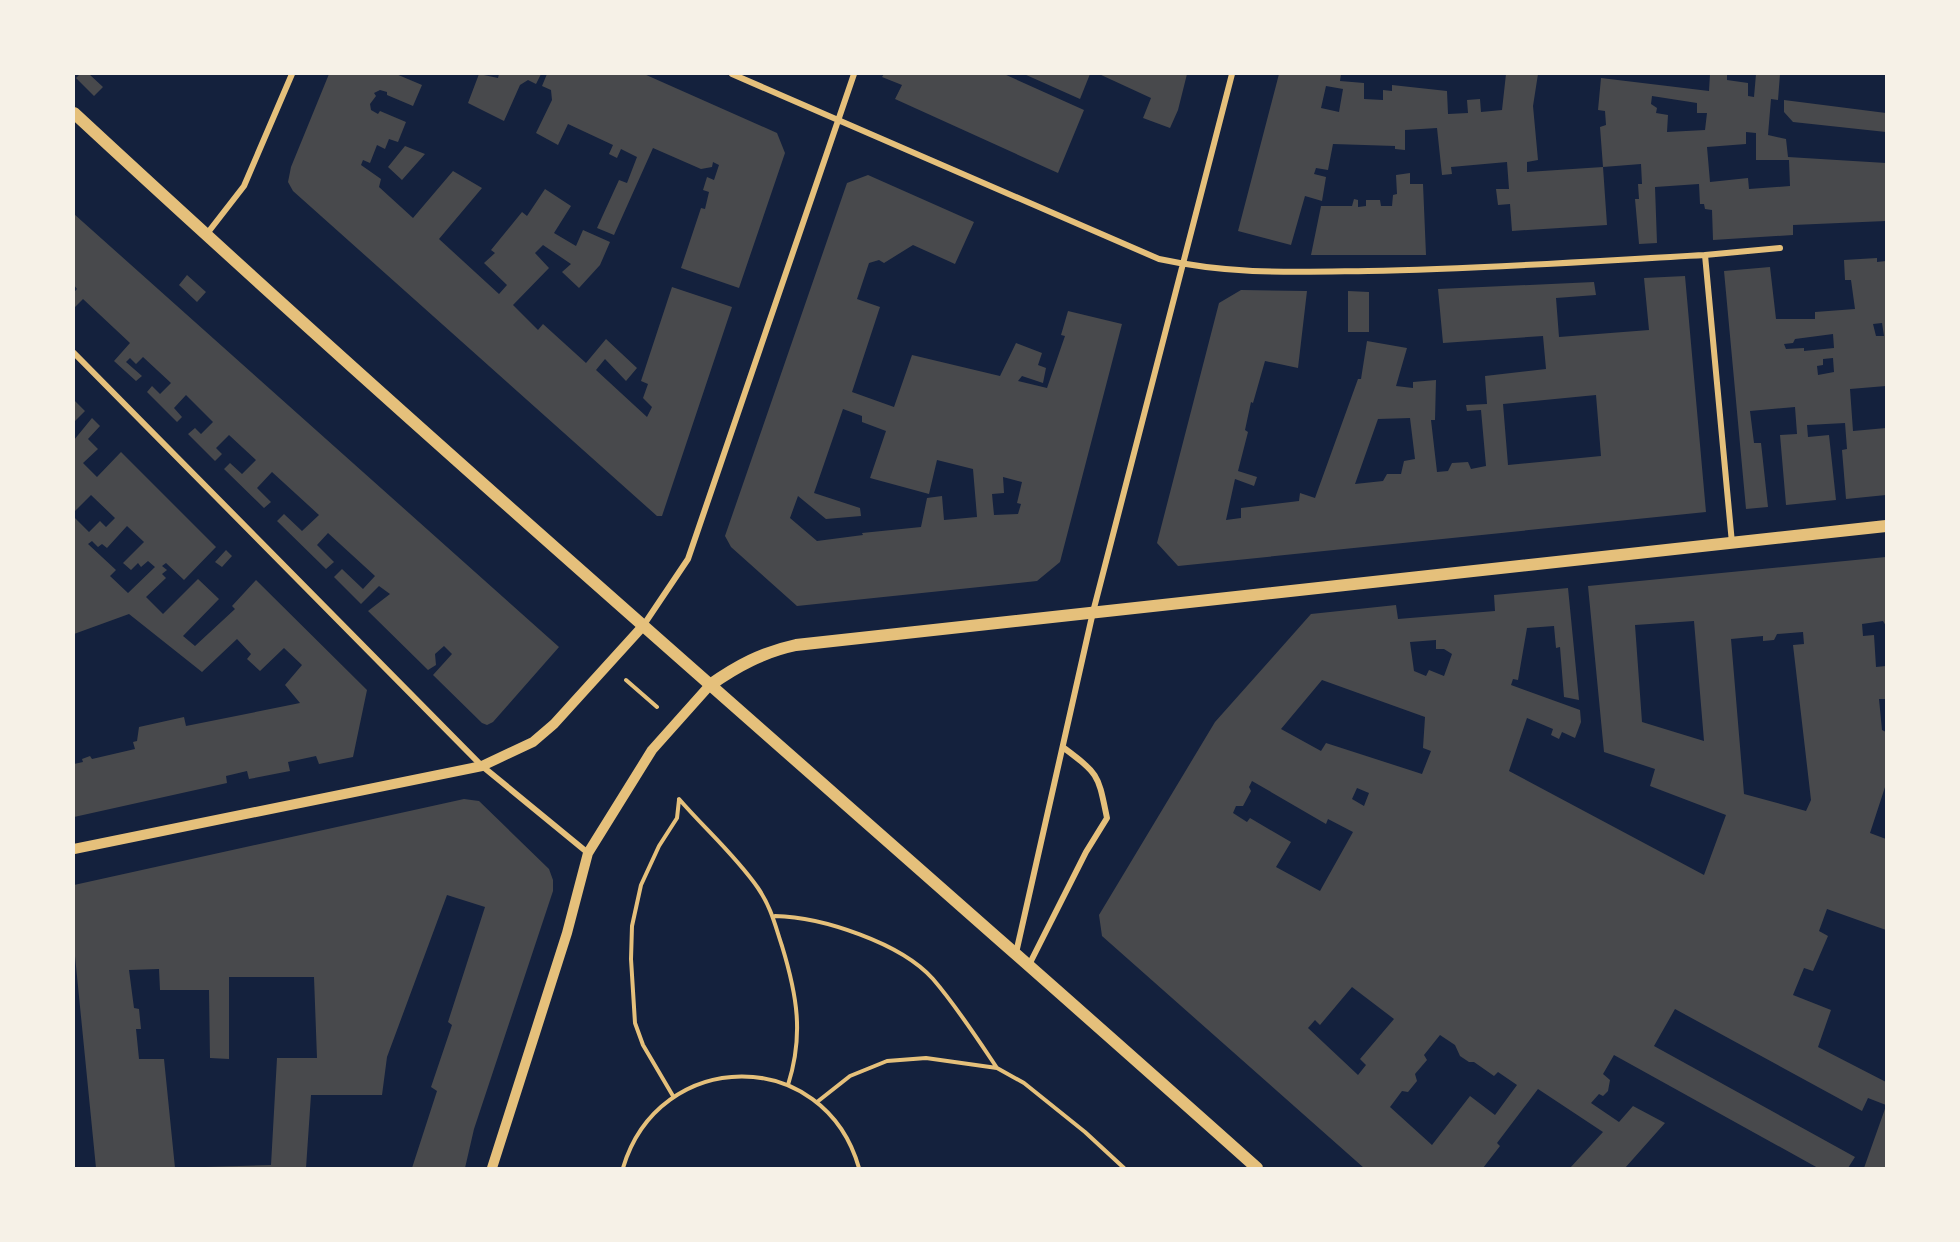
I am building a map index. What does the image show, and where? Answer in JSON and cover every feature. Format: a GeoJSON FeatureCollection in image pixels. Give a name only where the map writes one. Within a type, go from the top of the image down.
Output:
{"type":"FeatureCollection","features":[{"type":"Feature","properties":{"kind":"main road"},"geometry":{"type":"LineString","coordinates":[[74,113],[206,235],[643,626],[1257,1168]]}},
{"type":"Feature","properties":{"kind":"main road"},"geometry":{"type":"LineString","coordinates":[[710,685],[753,658],[796,645],[1887,526]]}},
{"type":"Feature","properties":{"kind":"street"},"geometry":{"type":"LineString","coordinates":[[206,235],[244,186],[292,74]]}},
{"type":"Feature","properties":{"kind":"street"},"geometry":{"type":"LineString","coordinates":[[732,74],[1159,259],[1183,264],[1251,273],[1444,270],[1705,255],[1780,248]]}},
{"type":"Feature","properties":{"kind":"street"},"geometry":{"type":"LineString","coordinates":[[74,849],[482,766],[533,742],[554,724],[643,626],[688,559],[854,74]]}},
{"type":"Feature","properties":{"kind":"street"},"geometry":{"type":"LineString","coordinates":[[1016,954],[1093,612],[1232,74]]}},
{"type":"Feature","properties":{"kind":"street"},"geometry":{"type":"LineString","coordinates":[[1705,255],[1732,543]]}},
{"type":"Feature","properties":{"kind":"street"},"geometry":{"type":"LineString","coordinates":[[74,353],[482,766],[588,854]]}},
{"type":"Feature","properties":{"kind":"street"},"geometry":{"type":"LineString","coordinates":[[492,1168],[567,933],[588,854],[652,750],[710,685]]}},
{"type":"Feature","properties":{"kind":"street"},"geometry":{"type":"LineString","coordinates":[[1028,965],[1086,852],[1107,818],[1100,786],[1093,770],[1064,748]]}},
{"type":"Feature","properties":{"kind":"path"},"geometry":{"type":"LineString","coordinates":[[621,675],[660,709]]}},
{"type":"Feature","properties":{"kind":"path"},"geometry":{"type":"LineString","coordinates":[[673,1096],[643,1045],[635,1023],[631,959],[632,926],[641,885],[659,846],[677,818],[679,799],[729,850],[758,889],[774,916],[796,1000],[797,1051],[788,1085]]}},
{"type":"Feature","properties":{"kind":"path"},"geometry":{"type":"LineString","coordinates":[[774,916],[799,917],[833,926],[866,937],[897,953],[932,978],[970,1026],[997,1068]]}},
{"type":"Feature","properties":{"kind":"path"},"geometry":{"type":"LineString","coordinates":[[817,1102],[850,1076],[887,1061],[926,1058],[997,1068],[1024,1083],[1085,1132],[1124,1168]]}},
{"type":"Feature","properties":{"kind":"path"},"geometry":{"type":"LineString","coordinates":[[623,1168],[629,1146],[648,1118],[673,1096],[700,1083],[729,1076],[759,1077],[788,1085],[817,1102],[838,1124],[854,1150],[859,1168]]}},
{"type":"Feature","properties":{"kind":"building"},"geometry":{"type":"Polygon","coordinates":[[[80,74],[89,74],[103,87],[94,96],[76,78],[80,74]]]}},
{"type":"Feature","properties":{"kind":"building"},"geometry":{"type":"Polygon","coordinates":[[[329,74],[396,74],[422,85],[413,106],[387,95],[387,92],[380,90],[374,93],[376,96],[370,104],[371,110],[378,114],[380,111],[406,122],[398,142],[389,139],[385,149],[377,145],[370,163],[363,160],[361,165],[381,179],[379,187],[413,218],[453,171],[482,188],[439,239],[499,294],[507,285],[484,263],[495,253],[491,250],[522,212],[527,216],[545,189],[571,206],[554,233],[576,246],[583,230],[610,242],[600,265],[579,288],[562,272],[571,264],[543,245],[535,253],[549,268],[513,305],[538,330],[543,324],[586,363],[606,339],[637,368],[626,381],[605,359],[596,370],[647,417],[652,407],[643,398],[648,384],[641,381],[672,287],[732,307],[662,516],[657,516],[293,191],[288,182],[291,167],[329,74]]]}},
{"type":"Feature","properties":{"kind":"building"},"geometry":{"type":"Polygon","coordinates":[[[479,74],[498,78],[499,74],[541,74],[536,84],[528,80],[520,85],[504,121],[468,103],[479,74]]]}},
{"type":"Feature","properties":{"kind":"building"},"geometry":{"type":"Polygon","coordinates":[[[547,74],[644,74],[777,133],[785,153],[739,288],[681,268],[701,208],[705,209],[709,192],[703,190],[707,177],[714,180],[719,165],[713,162],[712,167],[701,169],[653,148],[614,235],[597,228],[619,180],[627,183],[637,157],[621,149],[617,158],[609,154],[613,145],[568,124],[558,145],[536,133],[552,100],[551,90],[542,86],[547,74]]]}},
{"type":"Feature","properties":{"kind":"building"},"geometry":{"type":"Polygon","coordinates":[[[884,74],[1004,74],[1084,110],[1058,173],[895,99],[902,85],[882,77],[884,74]]]}},
{"type":"Feature","properties":{"kind":"building"},"geometry":{"type":"Polygon","coordinates":[[[1024,74],[1090,74],[1080,99],[1024,74]]]}},
{"type":"Feature","properties":{"kind":"building"},"geometry":{"type":"Polygon","coordinates":[[[1099,74],[1187,74],[1178,110],[1170,128],[1143,118],[1151,98],[1099,74]]]}},
{"type":"Feature","properties":{"kind":"building"},"geometry":{"type":"Polygon","coordinates":[[[1279,74],[1341,74],[1340,81],[1364,83],[1364,99],[1383,100],[1383,90],[1392,91],[1392,85],[1447,91],[1448,114],[1468,113],[1467,100],[1480,99],[1481,112],[1502,110],[1506,74],[1538,74],[1533,106],[1538,160],[1527,162],[1527,172],[1603,167],[1607,225],[1512,231],[1510,204],[1498,205],[1496,189],[1509,189],[1507,162],[1451,167],[1452,174],[1442,175],[1437,128],[1405,130],[1405,150],[1395,149],[1395,146],[1333,144],[1328,170],[1316,168],[1314,174],[1326,177],[1322,201],[1305,196],[1291,245],[1238,231],[1279,74]],[[1326,86],[1321,108],[1339,112],[1343,89],[1326,86]]]}},
{"type":"Feature","properties":{"kind":"building"},"geometry":{"type":"Polygon","coordinates":[[[1710,74],[1727,74],[1727,80],[1748,83],[1748,96],[1754,97],[1756,74],[1780,74],[1778,100],[1771,99],[1768,135],[1786,139],[1788,157],[1886,163],[1886,221],[1793,225],[1793,235],[1713,240],[1712,210],[1705,209],[1704,204],[1700,204],[1699,184],[1655,187],[1657,243],[1639,244],[1635,199],[1639,199],[1638,184],[1642,184],[1641,164],[1603,167],[1600,127],[1606,125],[1605,111],[1598,110],[1601,78],[1709,91],[1710,74]],[[1652,96],[1651,104],[1657,108],[1656,113],[1668,115],[1667,132],[1705,130],[1707,113],[1697,113],[1697,103],[1652,96]],[[1746,132],[1746,144],[1707,147],[1710,182],[1748,178],[1749,189],[1790,186],[1789,160],[1756,160],[1756,133],[1746,132]]]}},
{"type":"Feature","properties":{"kind":"building"},"geometry":{"type":"Polygon","coordinates":[[[1784,100],[1886,113],[1886,132],[1793,122],[1784,112],[1784,100]]]}},
{"type":"Feature","properties":{"kind":"building"},"geometry":{"type":"Polygon","coordinates":[[[405,146],[425,154],[402,180],[388,167],[405,146]]]}},
{"type":"Feature","properties":{"kind":"building"},"geometry":{"type":"Polygon","coordinates":[[[1410,173],[1410,184],[1423,184],[1426,255],[1311,255],[1321,206],[1352,206],[1354,199],[1358,200],[1358,207],[1366,206],[1366,200],[1380,200],[1381,206],[1392,206],[1393,195],[1397,194],[1396,175],[1410,173]]]}},
{"type":"Feature","properties":{"kind":"building"},"geometry":{"type":"Polygon","coordinates":[[[868,175],[974,222],[955,264],[913,245],[884,263],[879,260],[869,263],[857,299],[880,307],[852,392],[894,407],[912,355],[1000,376],[1016,343],[1042,353],[1038,365],[1046,368],[1043,383],[1022,376],[1018,381],[1047,388],[1065,336],[1061,335],[1068,311],[1122,324],[1060,562],[1037,581],[797,606],[731,547],[725,536],[847,183],[868,175]],[[843,409],[814,493],[860,508],[861,516],[826,519],[798,496],[790,518],[817,541],[863,535],[862,533],[921,527],[927,498],[942,496],[944,520],[977,517],[973,469],[937,460],[929,494],[870,478],[886,431],[862,422],[862,416],[843,409]],[[1003,477],[1004,493],[992,494],[994,515],[1018,514],[1021,504],[1017,503],[1022,482],[1003,477]]]}},
{"type":"Feature","properties":{"kind":"building"},"geometry":{"type":"Polygon","coordinates":[[[74,214],[559,647],[493,722],[487,725],[482,723],[433,675],[452,654],[444,646],[435,654],[436,665],[428,670],[368,611],[390,594],[379,586],[361,604],[334,577],[342,569],[363,589],[375,576],[328,533],[317,545],[334,562],[326,569],[277,521],[284,514],[302,531],[319,515],[272,472],[257,488],[271,502],[264,508],[224,469],[230,463],[242,474],[256,460],[229,435],[216,448],[222,454],[215,461],[188,434],[195,428],[201,434],[213,422],[186,395],[174,408],[182,417],[177,422],[147,392],[152,386],[160,394],[171,383],[143,357],[136,364],[130,358],[126,362],[142,376],[136,381],[114,361],[130,343],[83,299],[74,308],[74,292],[77,289],[74,285],[74,214]]]}},
{"type":"Feature","properties":{"kind":"building"},"geometry":{"type":"Polygon","coordinates":[[[1877,258],[1877,262],[1886,261],[1886,386],[1850,389],[1853,431],[1886,428],[1886,495],[1846,499],[1842,450],[1847,449],[1845,423],[1807,425],[1808,437],[1829,435],[1836,500],[1786,505],[1780,435],[1797,434],[1795,407],[1750,411],[1754,443],[1761,443],[1768,507],[1746,509],[1724,271],[1770,267],[1776,319],[1815,319],[1815,312],[1855,309],[1851,280],[1845,280],[1844,260],[1877,258]],[[1882,323],[1873,324],[1876,336],[1884,336],[1882,323]],[[1833,334],[1795,339],[1793,343],[1784,344],[1786,349],[1804,348],[1804,351],[1834,348],[1833,334]],[[1833,358],[1823,359],[1823,365],[1817,366],[1818,375],[1834,372],[1833,358]]]}},
{"type":"Feature","properties":{"kind":"building"},"geometry":{"type":"Polygon","coordinates":[[[187,275],[206,292],[197,302],[179,285],[187,275]]]}},
{"type":"Feature","properties":{"kind":"building"},"geometry":{"type":"Polygon","coordinates":[[[1685,276],[1706,512],[1178,566],[1157,543],[1219,303],[1241,290],[1307,291],[1298,368],[1265,361],[1253,403],[1251,402],[1245,430],[1248,432],[1238,471],[1257,477],[1254,486],[1235,479],[1226,520],[1241,518],[1241,508],[1299,501],[1300,493],[1315,498],[1358,379],[1361,379],[1367,341],[1407,348],[1396,386],[1413,388],[1413,382],[1436,380],[1435,420],[1431,420],[1437,472],[1448,471],[1452,463],[1468,462],[1471,469],[1486,466],[1481,410],[1467,411],[1466,405],[1487,404],[1485,376],[1546,369],[1543,336],[1443,343],[1438,289],[1594,282],[1596,295],[1556,298],[1559,337],[1649,330],[1644,278],[1685,276]],[[1596,395],[1503,404],[1508,465],[1601,456],[1596,395]],[[1410,418],[1378,419],[1355,484],[1383,481],[1387,474],[1401,474],[1404,461],[1415,459],[1410,418]]]}},
{"type":"Feature","properties":{"kind":"building"},"geometry":{"type":"Polygon","coordinates":[[[1348,291],[1369,292],[1369,332],[1348,332],[1348,291]]]}},
{"type":"Feature","properties":{"kind":"building"},"geometry":{"type":"Polygon","coordinates":[[[74,400],[85,411],[74,422],[74,400]]]}},
{"type":"Feature","properties":{"kind":"building"},"geometry":{"type":"Polygon","coordinates":[[[92,418],[100,426],[88,439],[98,449],[83,463],[97,477],[121,452],[216,547],[184,580],[166,563],[162,566],[167,570],[162,574],[166,578],[146,597],[163,614],[198,579],[219,599],[183,636],[195,646],[235,609],[232,606],[256,580],[367,690],[353,757],[319,764],[316,756],[288,762],[290,771],[249,779],[247,771],[226,776],[227,783],[74,817],[74,764],[83,762],[82,759],[90,756],[92,759],[135,749],[133,742],[137,741],[139,727],[184,717],[186,726],[300,703],[285,685],[302,665],[284,648],[260,671],[247,659],[251,654],[237,639],[202,672],[129,614],[74,634],[74,517],[89,532],[100,521],[106,527],[115,518],[91,495],[74,512],[74,440],[92,418]],[[127,526],[107,548],[102,544],[98,547],[92,541],[88,544],[116,570],[110,576],[128,593],[155,567],[148,561],[141,567],[138,563],[131,570],[123,563],[144,542],[127,526]]]}},
{"type":"Feature","properties":{"kind":"building"},"geometry":{"type":"Polygon","coordinates":[[[226,550],[232,556],[222,567],[215,562],[226,550]]]}},
{"type":"Feature","properties":{"kind":"building"},"geometry":{"type":"Polygon","coordinates":[[[1886,557],[1886,626],[1883,621],[1862,624],[1863,636],[1874,635],[1876,667],[1886,666],[1886,699],[1879,699],[1882,730],[1886,732],[1886,784],[1870,833],[1886,839],[1886,930],[1827,909],[1819,931],[1828,936],[1813,971],[1804,968],[1793,995],[1831,1010],[1818,1047],[1886,1082],[1886,1105],[1868,1098],[1862,1111],[1675,1009],[1654,1046],[1855,1157],[1848,1168],[1818,1168],[1614,1055],[1603,1074],[1610,1080],[1608,1091],[1603,1096],[1599,1094],[1591,1103],[1619,1122],[1633,1106],[1665,1123],[1625,1168],[1570,1168],[1603,1132],[1538,1089],[1497,1143],[1500,1146],[1483,1168],[1364,1168],[1102,936],[1099,915],[1215,722],[1311,614],[1396,605],[1398,619],[1495,611],[1494,595],[1568,588],[1579,700],[1564,697],[1560,647],[1556,648],[1554,626],[1527,628],[1518,680],[1513,679],[1511,685],[1580,710],[1581,722],[1575,738],[1562,732],[1559,739],[1551,735],[1553,729],[1527,718],[1509,771],[1704,875],[1726,815],[1650,786],[1655,769],[1604,752],[1588,586],[1886,557]],[[1694,621],[1635,625],[1642,722],[1704,741],[1694,621]],[[1803,632],[1777,634],[1774,640],[1763,641],[1763,636],[1731,639],[1744,794],[1806,811],[1811,800],[1793,645],[1804,644],[1803,632]],[[1436,640],[1410,642],[1414,671],[1426,676],[1429,670],[1444,676],[1452,654],[1444,649],[1436,649],[1436,640]],[[1322,680],[1281,729],[1321,751],[1326,743],[1422,774],[1431,751],[1423,748],[1425,717],[1322,680]],[[1252,781],[1249,787],[1251,791],[1243,806],[1236,806],[1233,813],[1247,822],[1250,818],[1291,842],[1276,867],[1320,891],[1353,832],[1328,819],[1326,824],[1252,781]],[[1357,788],[1352,799],[1364,806],[1369,793],[1357,788]],[[1352,987],[1320,1025],[1315,1020],[1308,1028],[1358,1075],[1366,1065],[1360,1059],[1394,1019],[1352,987]],[[1440,1035],[1424,1055],[1427,1060],[1415,1074],[1417,1081],[1408,1092],[1402,1091],[1390,1107],[1432,1145],[1470,1096],[1495,1115],[1517,1085],[1498,1072],[1494,1076],[1474,1062],[1469,1062],[1460,1056],[1455,1045],[1440,1035]]]}},
{"type":"Feature","properties":{"kind":"building"},"geometry":{"type":"Polygon","coordinates":[[[464,799],[479,801],[549,869],[553,880],[553,891],[474,1129],[465,1168],[412,1168],[437,1091],[431,1087],[452,1025],[448,1022],[485,907],[447,895],[387,1057],[382,1095],[311,1095],[306,1168],[205,1167],[271,1165],[277,1058],[317,1058],[314,977],[229,977],[229,1059],[210,1058],[209,990],[160,990],[159,969],[129,970],[134,1008],[139,1009],[141,1029],[136,1029],[139,1059],[164,1059],[175,1168],[96,1168],[74,946],[74,885],[464,799]]]}},
{"type":"Feature","properties":{"kind":"building"},"geometry":{"type":"Polygon","coordinates":[[[1886,1106],[1886,1168],[1864,1168],[1886,1106]]]}}]}
